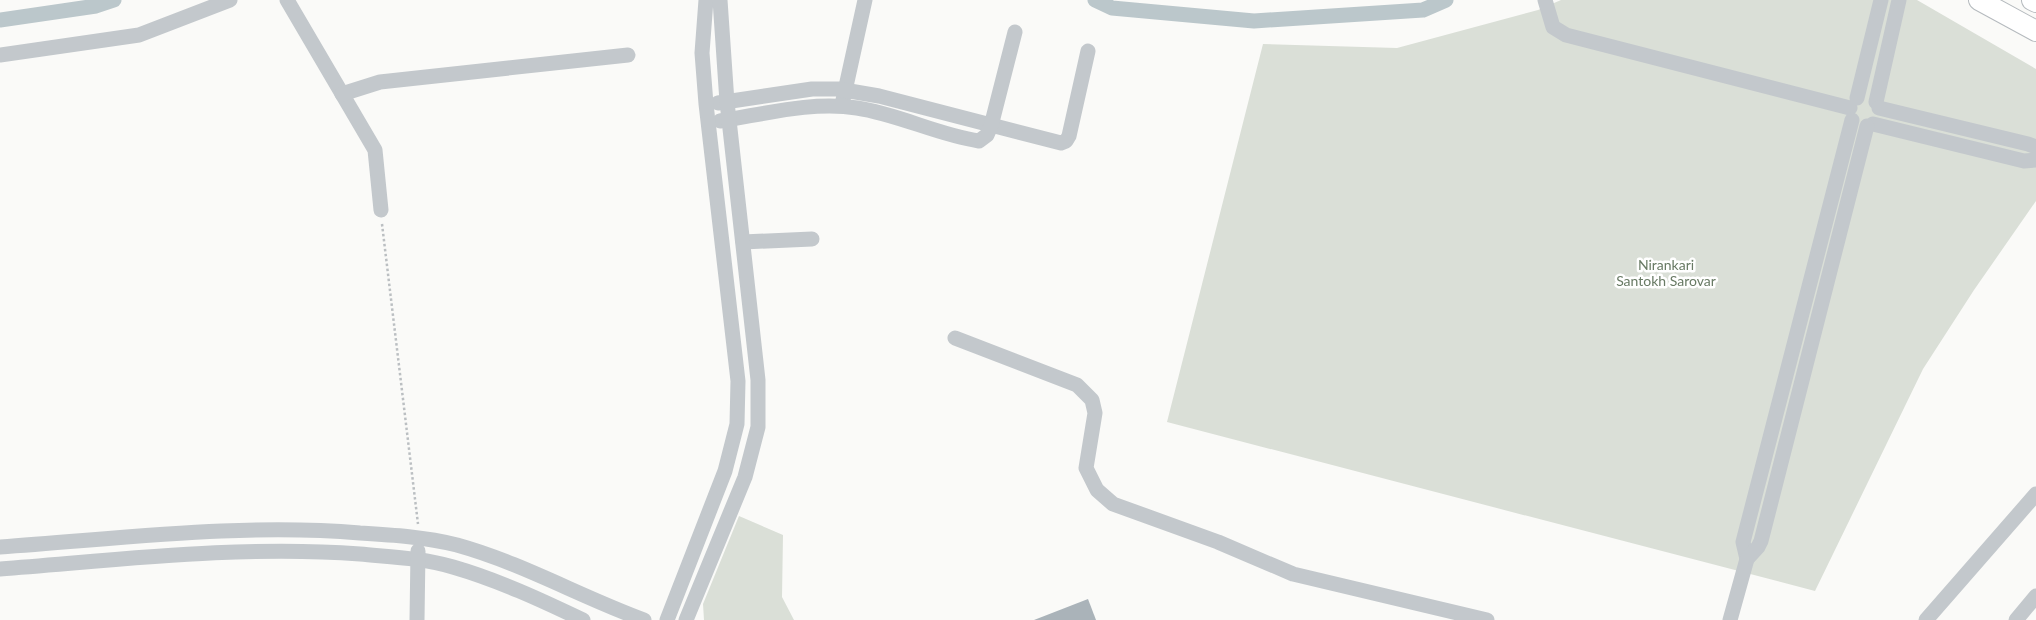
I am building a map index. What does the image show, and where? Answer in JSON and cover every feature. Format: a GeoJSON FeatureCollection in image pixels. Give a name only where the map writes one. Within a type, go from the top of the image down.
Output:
{"type":"FeatureCollection","features":[{"type":"Feature","properties":{"kind":"main road"},"geometry":{"type":"LineString","coordinates":[[1978,0],[2036,31]]}},
{"type":"Feature","properties":{"kind":"main road"},"geometry":{"type":"LineString","coordinates":[[2032,0],[2036,2]]}},
{"type":"Feature","properties":{"kind":"street"},"geometry":{"type":"LineString","coordinates":[[0,55],[139,35],[230,0]]}},
{"type":"Feature","properties":{"kind":"street"},"geometry":{"type":"LineString","coordinates":[[287,0],[376,150],[381,210]]}},
{"type":"Feature","properties":{"kind":"street"},"geometry":{"type":"LineString","coordinates":[[667,620],[725,471],[738,424],[738,381],[708,123],[702,53],[706,0]]}},
{"type":"Feature","properties":{"kind":"street"},"geometry":{"type":"LineString","coordinates":[[686,620],[745,477],[758,427],[758,380],[727,102],[720,0]]}},
{"type":"Feature","properties":{"kind":"street"},"geometry":{"type":"LineString","coordinates":[[842,106],[865,0]]}},
{"type":"Feature","properties":{"kind":"street"},"geometry":{"type":"LineString","coordinates":[[1546,0],[1553,27],[1566,35],[1853,109]]}},
{"type":"Feature","properties":{"kind":"street"},"geometry":{"type":"LineString","coordinates":[[1747,559],[1743,542],[1880,0]]}},
{"type":"Feature","properties":{"kind":"street"},"geometry":{"type":"LineString","coordinates":[[1730,620],[1747,559],[1761,541],[1844,218],[1870,125],[1879,116],[1877,105],[1899,0]]}},
{"type":"Feature","properties":{"kind":"street"},"geometry":{"type":"LineString","coordinates":[[708,123],[811,107],[842,106],[877,112],[979,141],[987,135],[991,126],[1015,32]]}},
{"type":"Feature","properties":{"kind":"street"},"geometry":{"type":"LineString","coordinates":[[706,104],[812,89],[844,90],[880,96],[1061,143],[1066,141],[1069,136],[1088,51]]}},
{"type":"Feature","properties":{"kind":"street"},"geometry":{"type":"LineString","coordinates":[[342,94],[380,82],[628,55]]}},
{"type":"Feature","properties":{"kind":"street"},"geometry":{"type":"LineString","coordinates":[[1853,109],[1867,96],[1877,105],[2028,144],[2036,148]]}},
{"type":"Feature","properties":{"kind":"street"},"geometry":{"type":"LineString","coordinates":[[1853,109],[1859,126],[1870,125],[2024,161],[2036,160]]}},
{"type":"Feature","properties":{"kind":"street"},"geometry":{"type":"LineString","coordinates":[[1827,215],[1844,218]]}},
{"type":"Feature","properties":{"kind":"street"},"geometry":{"type":"LineString","coordinates":[[721,234],[742,237],[812,239]]}},
{"type":"Feature","properties":{"kind":"street"},"geometry":{"type":"LineString","coordinates":[[955,338],[1077,385],[1087,393],[1092,400],[1094,413],[1086,468],[1097,490],[1113,504],[1218,542],[1293,574],[1487,620]]}},
{"type":"Feature","properties":{"kind":"street"},"geometry":{"type":"LineString","coordinates":[[1794,343],[1811,346]]}},
{"type":"Feature","properties":{"kind":"street"},"geometry":{"type":"LineString","coordinates":[[729,457],[748,463]]}},
{"type":"Feature","properties":{"kind":"street"},"geometry":{"type":"LineString","coordinates":[[1763,465],[1780,469]]}},
{"type":"Feature","properties":{"kind":"street"},"geometry":{"type":"LineString","coordinates":[[1926,620],[2036,494]]}},
{"type":"Feature","properties":{"kind":"street"},"geometry":{"type":"LineString","coordinates":[[0,547],[254,529],[327,530],[420,537],[458,546],[504,561],[604,606],[644,620]]}},
{"type":"Feature","properties":{"kind":"street"},"geometry":{"type":"LineString","coordinates":[[206,532],[207,554]]}},
{"type":"Feature","properties":{"kind":"street"},"geometry":{"type":"LineString","coordinates":[[417,620],[417,559],[420,537]]}},
{"type":"Feature","properties":{"kind":"street"},"geometry":{"type":"LineString","coordinates":[[0,569],[255,551],[326,552],[417,559],[452,567],[496,582],[583,620]]}},
{"type":"Feature","properties":{"kind":"street"},"geometry":{"type":"LineString","coordinates":[[2016,620],[2036,596]]}},
{"type":"Feature","properties":{"kind":"path"},"geometry":{"type":"LineString","coordinates":[[381,210],[420,537]]}},
{"type":"Feature","properties":{"kind":"green space","name":"Nirankari Santokh Sarovar"},"geometry":{"type":"Polygon","coordinates":[[[1561,0],[1917,0],[2036,69],[2036,201],[1974,290],[1923,369],[1815,591],[1167,422],[1263,44],[1397,48],[1538,10],[1561,0]]]}},
{"type":"Feature","properties":{"kind":"green space"},"geometry":{"type":"Polygon","coordinates":[[[739,516],[783,535],[782,597],[794,620],[704,620],[703,604],[739,516]]]}},
{"type":"Feature","properties":{"kind":"building"},"geometry":{"type":"Polygon","coordinates":[[[1088,599],[1096,620],[1034,620],[1088,599]]]}},
{"type":"Feature","properties":{"kind":"waterway"},"geometry":{"type":"LineString","coordinates":[[0,20],[96,6],[114,0]]}},
{"type":"Feature","properties":{"kind":"waterway"},"geometry":{"type":"LineString","coordinates":[[1095,0],[1112,8],[1254,21],[1423,10],[1446,0]]}}]}
